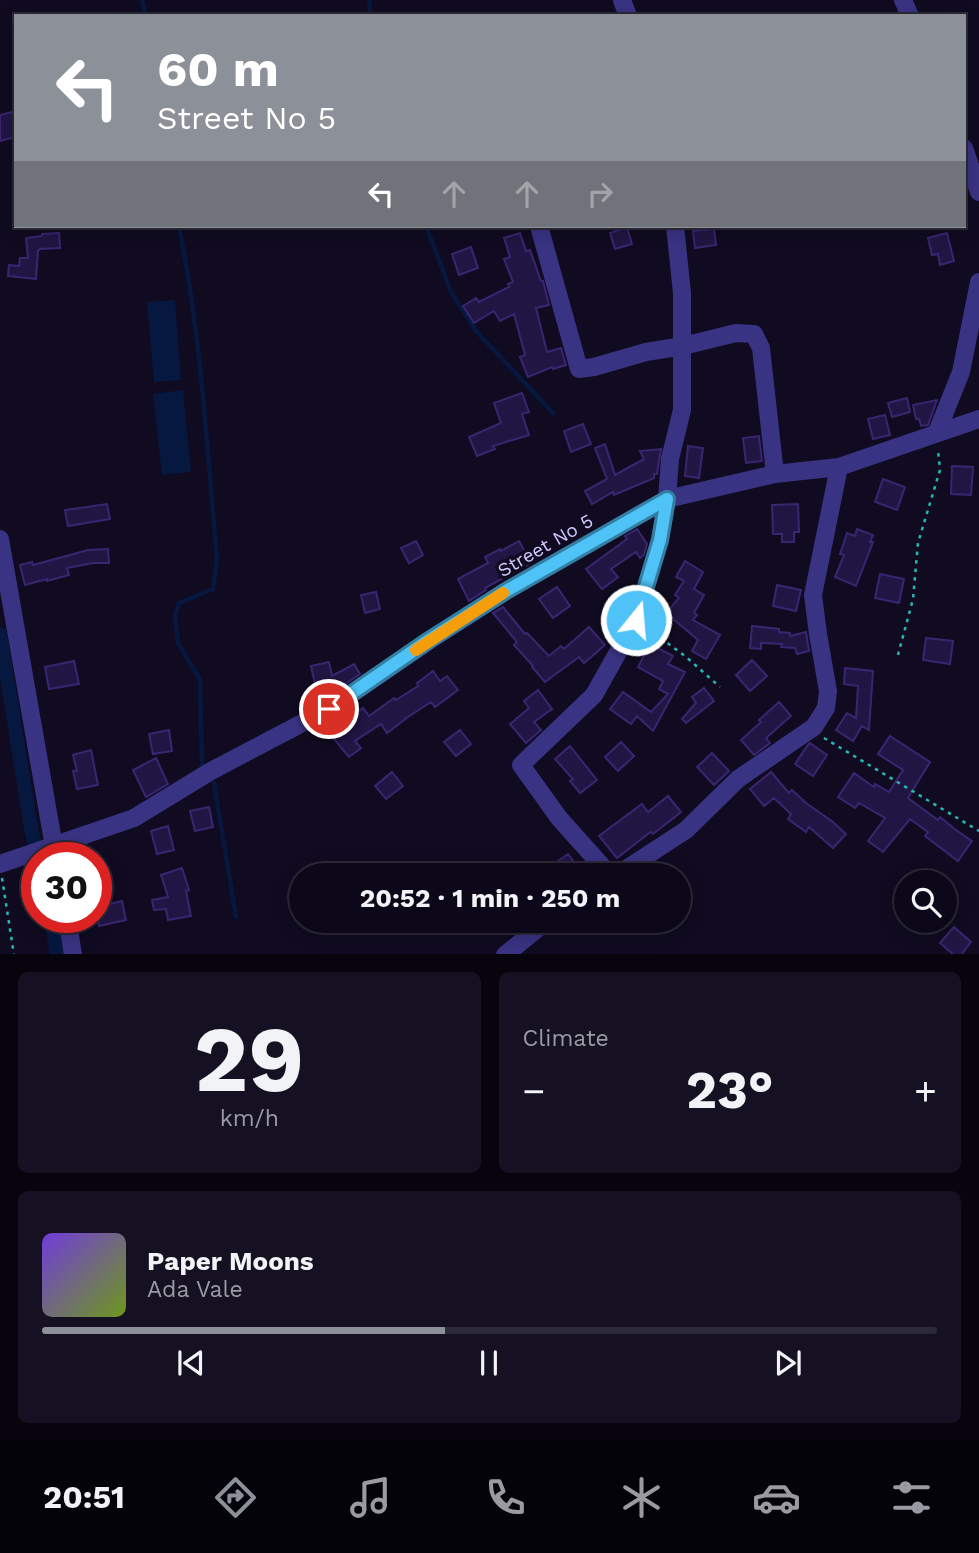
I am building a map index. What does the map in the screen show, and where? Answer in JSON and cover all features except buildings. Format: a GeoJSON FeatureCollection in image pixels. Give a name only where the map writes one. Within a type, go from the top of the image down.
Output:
{"type":"FeatureCollection","features":[{"type":"Feature","properties":{"kind":"street"},"geometry":{"type":"LineString","coordinates":[[966,154],[979,192]]}},
{"type":"Feature","properties":{"kind":"street"},"geometry":{"type":"LineString","coordinates":[[540,228],[579,369],[736,332],[754,334],[761,348],[775,474]]}},
{"type":"Feature","properties":{"kind":"street"},"geometry":{"type":"LineString","coordinates":[[599,863],[559,818],[521,765],[594,695],[636,620],[660,540],[670,459],[682,410],[682,293],[675,228]]}},
{"type":"Feature","properties":{"kind":"street"},"geometry":{"type":"LineString","coordinates":[[937,432],[961,372],[979,282]]}},
{"type":"Feature","properties":{"kind":"street","name":"Street No 5"},"geometry":{"type":"LineString","coordinates":[[72,842],[134,818],[211,771],[329,709],[506,591],[667,499],[775,474],[839,467],[979,419]]}},
{"type":"Feature","properties":{"kind":"street"},"geometry":{"type":"LineString","coordinates":[[635,863],[686,830],[738,779],[814,727],[826,708],[828,691],[813,595],[839,467]]}},
{"type":"Feature","properties":{"kind":"street"},"geometry":{"type":"LineString","coordinates":[[0,539],[51,842]]}},
{"type":"Feature","properties":{"kind":"street"},"geometry":{"type":"LineString","coordinates":[[69,933],[73,954]]}},
{"type":"Feature","properties":{"kind":"street"},"geometry":{"type":"LineString","coordinates":[[505,954],[532,933]]}},
{"type":"Feature","properties":{"kind":"path"},"geometry":{"type":"LineString","coordinates":[[898,655],[913,599],[918,544],[940,470],[937,432]]}},
{"type":"Feature","properties":{"kind":"path"},"geometry":{"type":"LineString","coordinates":[[636,620],[685,656],[720,687]]}},
{"type":"Feature","properties":{"kind":"path"},"geometry":{"type":"LineString","coordinates":[[809,729],[979,831]]}},
{"type":"Feature","properties":{"kind":"path"},"geometry":{"type":"LineString","coordinates":[[6,867],[14,954]]}},
{"type":"Feature","properties":{"kind":"water"},"geometry":{"type":"Polygon","coordinates":[[[175,300],[181,380],[154,382],[147,302],[175,300]]]}},
{"type":"Feature","properties":{"kind":"water"},"geometry":{"type":"Polygon","coordinates":[[[183,390],[191,472],[162,475],[153,394],[183,390]]]}},
{"type":"Feature","properties":{"kind":"waterway"},"geometry":{"type":"LineString","coordinates":[[142,0],[146,14]]}},
{"type":"Feature","properties":{"kind":"waterway"},"geometry":{"type":"LineString","coordinates":[[369,0],[370,14]]}},
{"type":"Feature","properties":{"kind":"waterway"},"geometry":{"type":"LineString","coordinates":[[179,228],[198,350],[217,559],[213,589],[179,603],[175,616],[178,643],[200,680],[202,766]]}},
{"type":"Feature","properties":{"kind":"waterway"},"geometry":{"type":"LineString","coordinates":[[427,228],[451,292],[476,331],[553,413]]}},
{"type":"Feature","properties":{"kind":"waterway"},"geometry":{"type":"LineString","coordinates":[[0,634],[34,842]]}},
{"type":"Feature","properties":{"kind":"waterway"},"geometry":{"type":"LineString","coordinates":[[214,783],[236,917]]}},
{"type":"Feature","properties":{"kind":"waterway"},"geometry":{"type":"LineString","coordinates":[[54,933],[57,954]]}},
{"type":"Feature","properties":{"kind":"slow traffic"},"geometry":{"type":"LineString","coordinates":[[416,650],[503,593]]}},
{"type":"Feature","properties":{"kind":"route"},"geometry":{"type":"LineString","coordinates":[[329,709],[506,591],[667,499],[660,540],[636,620]]}}]}
